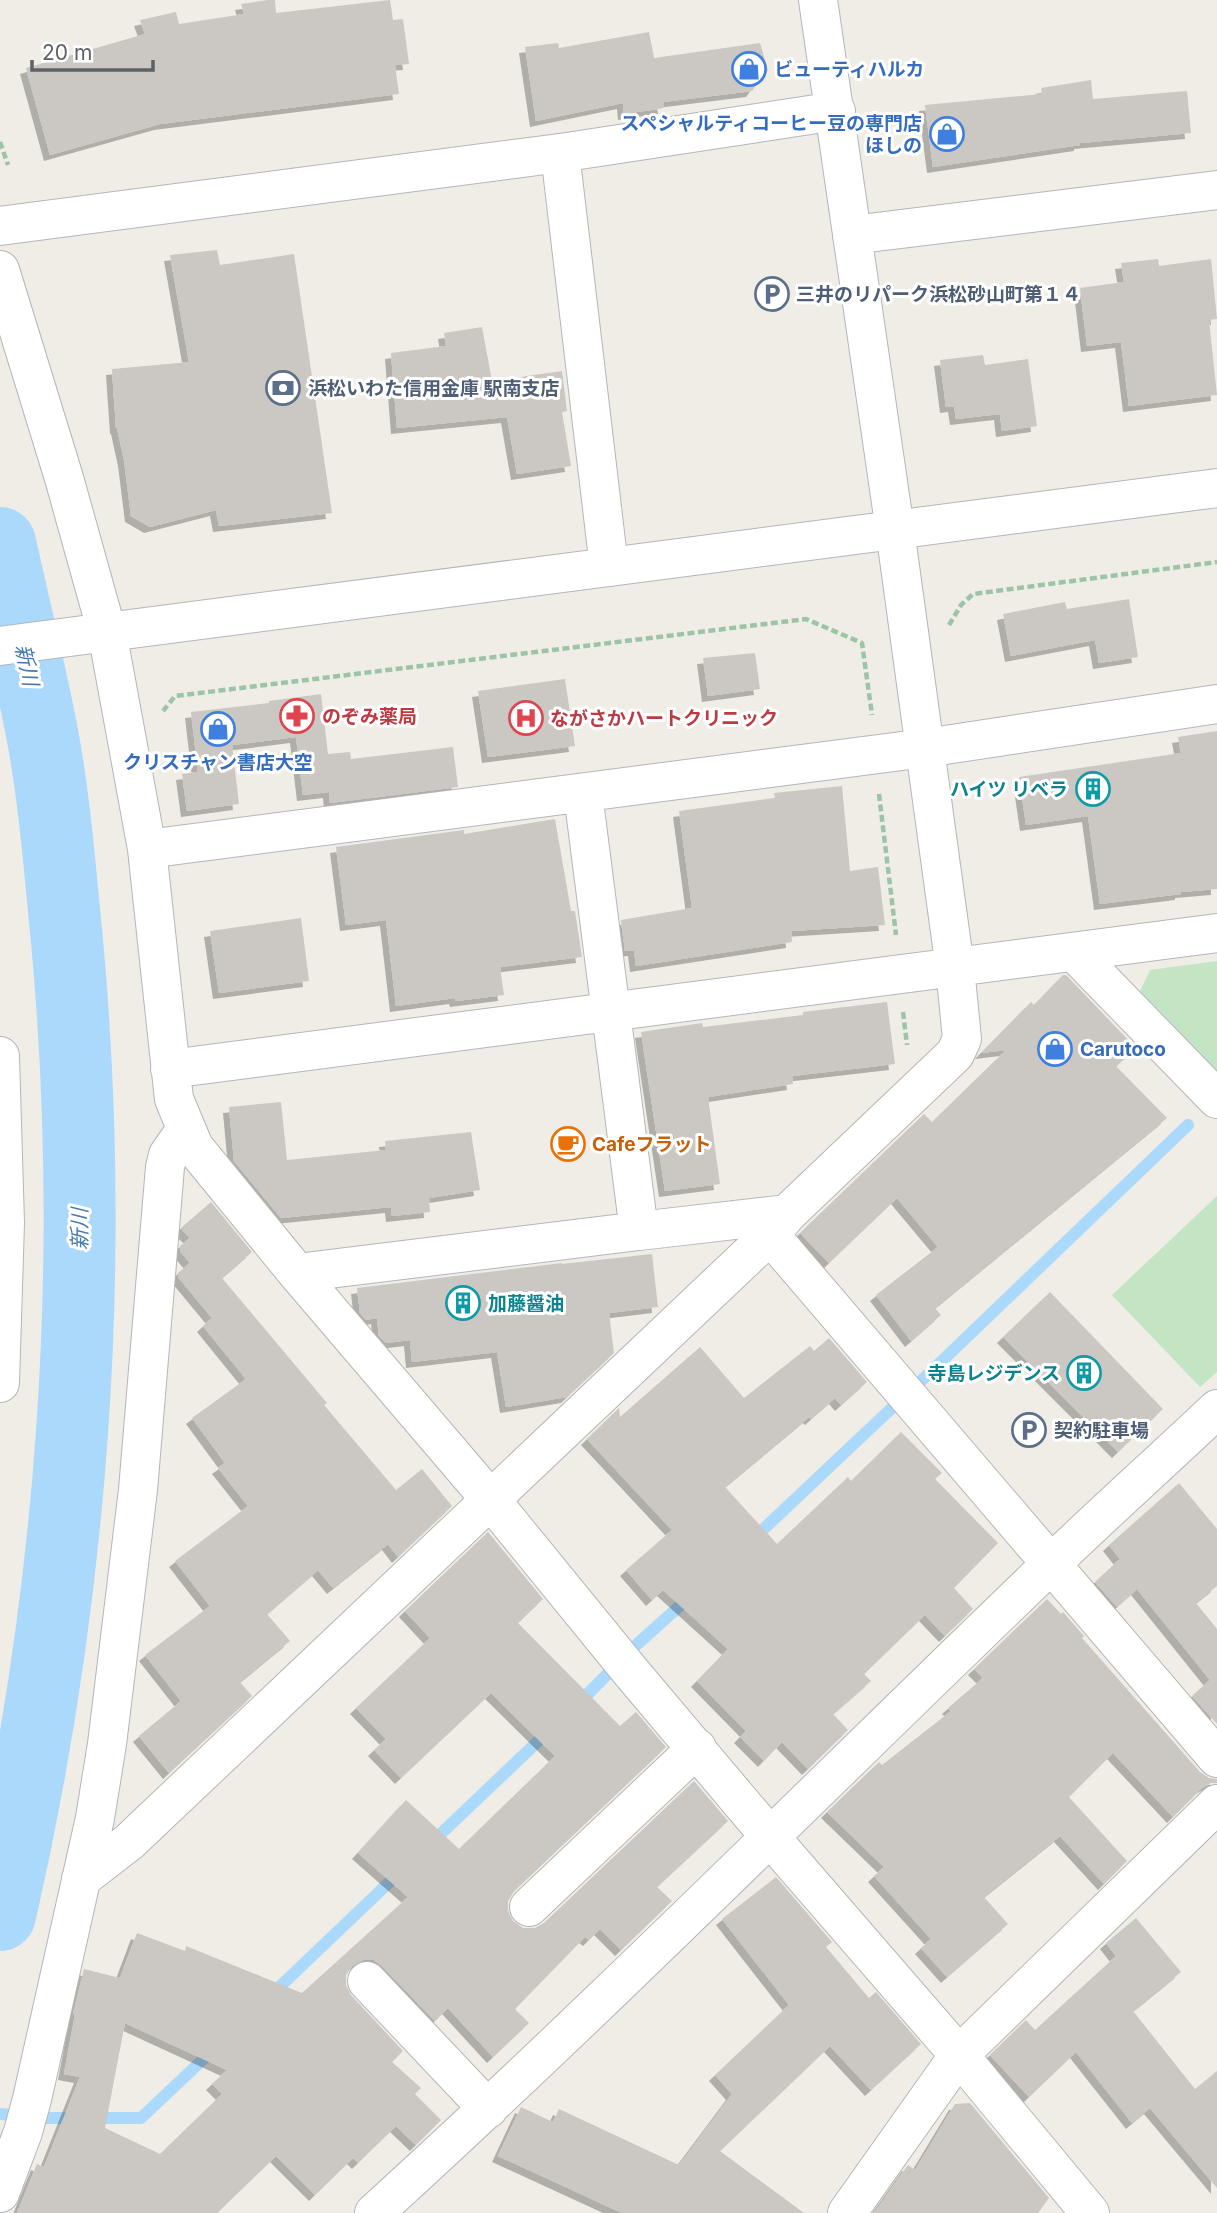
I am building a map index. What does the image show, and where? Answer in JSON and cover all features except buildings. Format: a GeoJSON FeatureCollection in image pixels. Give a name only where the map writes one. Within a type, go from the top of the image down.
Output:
{"type":"FeatureCollection","features":[{"type":"Feature","properties":{"kind":"street"},"geometry":{"type":"LineString","coordinates":[[81,1878],[129,1842],[779,1224],[955,1054],[962,1039],[955,968],[895,530],[818,0]]}},
{"type":"Feature","properties":{"kind":"street"},"geometry":{"type":"LineString","coordinates":[[0,226],[560,153],[836,111]]}},
{"type":"Feature","properties":{"kind":"street"},"geometry":{"type":"LineString","coordinates":[[560,153],[609,567]]}},
{"type":"Feature","properties":{"kind":"street"},"geometry":{"type":"LineString","coordinates":[[852,236],[1217,190]]}},
{"type":"Feature","properties":{"kind":"street"},"geometry":{"type":"LineString","coordinates":[[0,270],[64,478],[91,634],[147,849],[174,1099],[194,1146],[297,1273],[490,1499],[622,1662],[959,2055],[1090,2213]]}},
{"type":"Feature","properties":{"kind":"street"},"geometry":{"type":"LineString","coordinates":[[0,646],[1217,488]]}},
{"type":"Feature","properties":{"kind":"street"},"geometry":{"type":"LineString","coordinates":[[147,849],[925,748],[1217,704]]}},
{"type":"Feature","properties":{"kind":"street"},"geometry":{"type":"LineString","coordinates":[[583,794],[639,1231]]}},
{"type":"Feature","properties":{"kind":"street"},"geometry":{"type":"LineString","coordinates":[[170,1069],[1217,933]]}},
{"type":"Feature","properties":{"kind":"street"},"geometry":{"type":"LineString","coordinates":[[1076,953],[1212,1093]]}},
{"type":"Feature","properties":{"kind":"street"},"geometry":{"type":"LineString","coordinates":[[0,1056],[5,1235],[0,1383]]}},
{"type":"Feature","properties":{"kind":"street"},"geometry":{"type":"LineString","coordinates":[[0,2193],[27,2116],[95,1818],[107,1744],[138,1490],[165,1167],[168,1156],[186,1129]]}},
{"type":"Feature","properties":{"kind":"street"},"geometry":{"type":"LineString","coordinates":[[297,1273],[639,1231],[779,1224]]}},
{"type":"Feature","properties":{"kind":"street"},"geometry":{"type":"LineString","coordinates":[[779,1224],[909,1398],[1217,1758]]}},
{"type":"Feature","properties":{"kind":"street"},"geometry":{"type":"LineString","coordinates":[[374,2213],[488,2109],[1051,1565],[1217,1409]]}},
{"type":"Feature","properties":{"kind":"street"},"geometry":{"type":"LineString","coordinates":[[529,1907],[697,1748]]}},
{"type":"Feature","properties":{"kind":"street"},"geometry":{"type":"LineString","coordinates":[[847,2213],[959,2055],[1217,1804]]}},
{"type":"Feature","properties":{"kind":"street"},"geometry":{"type":"LineString","coordinates":[[367,1981],[488,2109]]}},
{"type":"Feature","properties":{"kind":"path"},"geometry":{"type":"LineString","coordinates":[[0,142],[8,165]]}},
{"type":"Feature","properties":{"kind":"path"},"geometry":{"type":"LineString","coordinates":[[945,632],[961,605],[973,594],[1217,562]]}},
{"type":"Feature","properties":{"kind":"path"},"geometry":{"type":"LineString","coordinates":[[158,717],[176,696],[806,618],[862,643],[874,727]]}},
{"type":"Feature","properties":{"kind":"path"},"geometry":{"type":"LineString","coordinates":[[878,786],[898,946]]}},
{"type":"Feature","properties":{"kind":"path"},"geometry":{"type":"LineString","coordinates":[[901,1004],[908,1051]]}},
{"type":"Feature","properties":{"kind":"green space"},"geometry":{"type":"Polygon","coordinates":[[[1217,961],[1217,1072],[1140,991],[1150,970],[1217,961]]]}},
{"type":"Feature","properties":{"kind":"green space"},"geometry":{"type":"Polygon","coordinates":[[[1217,1196],[1217,1372],[1200,1387],[1112,1295],[1217,1196]]]}},
{"type":"Feature","properties":{"kind":"waterway","name":"新川"},"geometry":{"type":"LineString","coordinates":[[0,543],[37,709],[54,811],[76,1063],[79,1186],[78,1308],[72,1431],[61,1553],[25,1795],[0,1915]]}},
{"type":"Feature","properties":{"kind":"waterway"},"geometry":{"type":"LineString","coordinates":[[921,1381],[1188,1125]]}},
{"type":"Feature","properties":{"kind":"waterway"},"geometry":{"type":"LineString","coordinates":[[753,1539],[895,1405]]}},
{"type":"Feature","properties":{"kind":"waterway"},"geometry":{"type":"LineString","coordinates":[[577,1705],[634,1647],[693,1594]]}},
{"type":"Feature","properties":{"kind":"waterway"},"geometry":{"type":"LineString","coordinates":[[430,1844],[551,1729]]}},
{"type":"Feature","properties":{"kind":"waterway"},"geometry":{"type":"LineString","coordinates":[[270,1996],[401,1871]]}},
{"type":"Feature","properties":{"kind":"waterway"},"geometry":{"type":"LineString","coordinates":[[0,2114],[46,2118],[141,2118],[213,2050]]}},
{"type":"Feature","properties":{"kind":"place","name":"ビューティハルカ"},"geometry":{"type":"Point","coordinates":[749,69]}},
{"type":"Feature","properties":{"kind":"place","name":"スペシャルティコーヒー豆の専門店 ほしの"},"geometry":{"type":"Point","coordinates":[947,134]}},
{"type":"Feature","properties":{"kind":"place","name":"三井のリパーク浜松砂山町第１４"},"geometry":{"type":"Point","coordinates":[772,294]}},
{"type":"Feature","properties":{"kind":"place","name":"浜松いわた信用金庫 駅南支店"},"geometry":{"type":"Point","coordinates":[283,388]}},
{"type":"Feature","properties":{"kind":"place","name":"のぞみ薬局"},"geometry":{"type":"Point","coordinates":[297,716]}},
{"type":"Feature","properties":{"kind":"place","name":"ながさかハートクリニック"},"geometry":{"type":"Point","coordinates":[526,718]}},
{"type":"Feature","properties":{"kind":"place","name":"クリスチャン書店大空"},"geometry":{"type":"Point","coordinates":[218,729]}},
{"type":"Feature","properties":{"kind":"place","name":"ハイツ リベラ"},"geometry":{"type":"Point","coordinates":[1093,789]}},
{"type":"Feature","properties":{"kind":"place","name":"Carutoco"},"geometry":{"type":"Point","coordinates":[1055,1049]}},
{"type":"Feature","properties":{"kind":"place","name":"Cafeフラット"},"geometry":{"type":"Point","coordinates":[568,1144]}},
{"type":"Feature","properties":{"kind":"place","name":"加藤醤油"},"geometry":{"type":"Point","coordinates":[463,1303]}},
{"type":"Feature","properties":{"kind":"place","name":"寺島レジデンス"},"geometry":{"type":"Point","coordinates":[1084,1373]}},
{"type":"Feature","properties":{"kind":"place","name":"契約駐車場"},"geometry":{"type":"Point","coordinates":[1029,1430]}}]}
